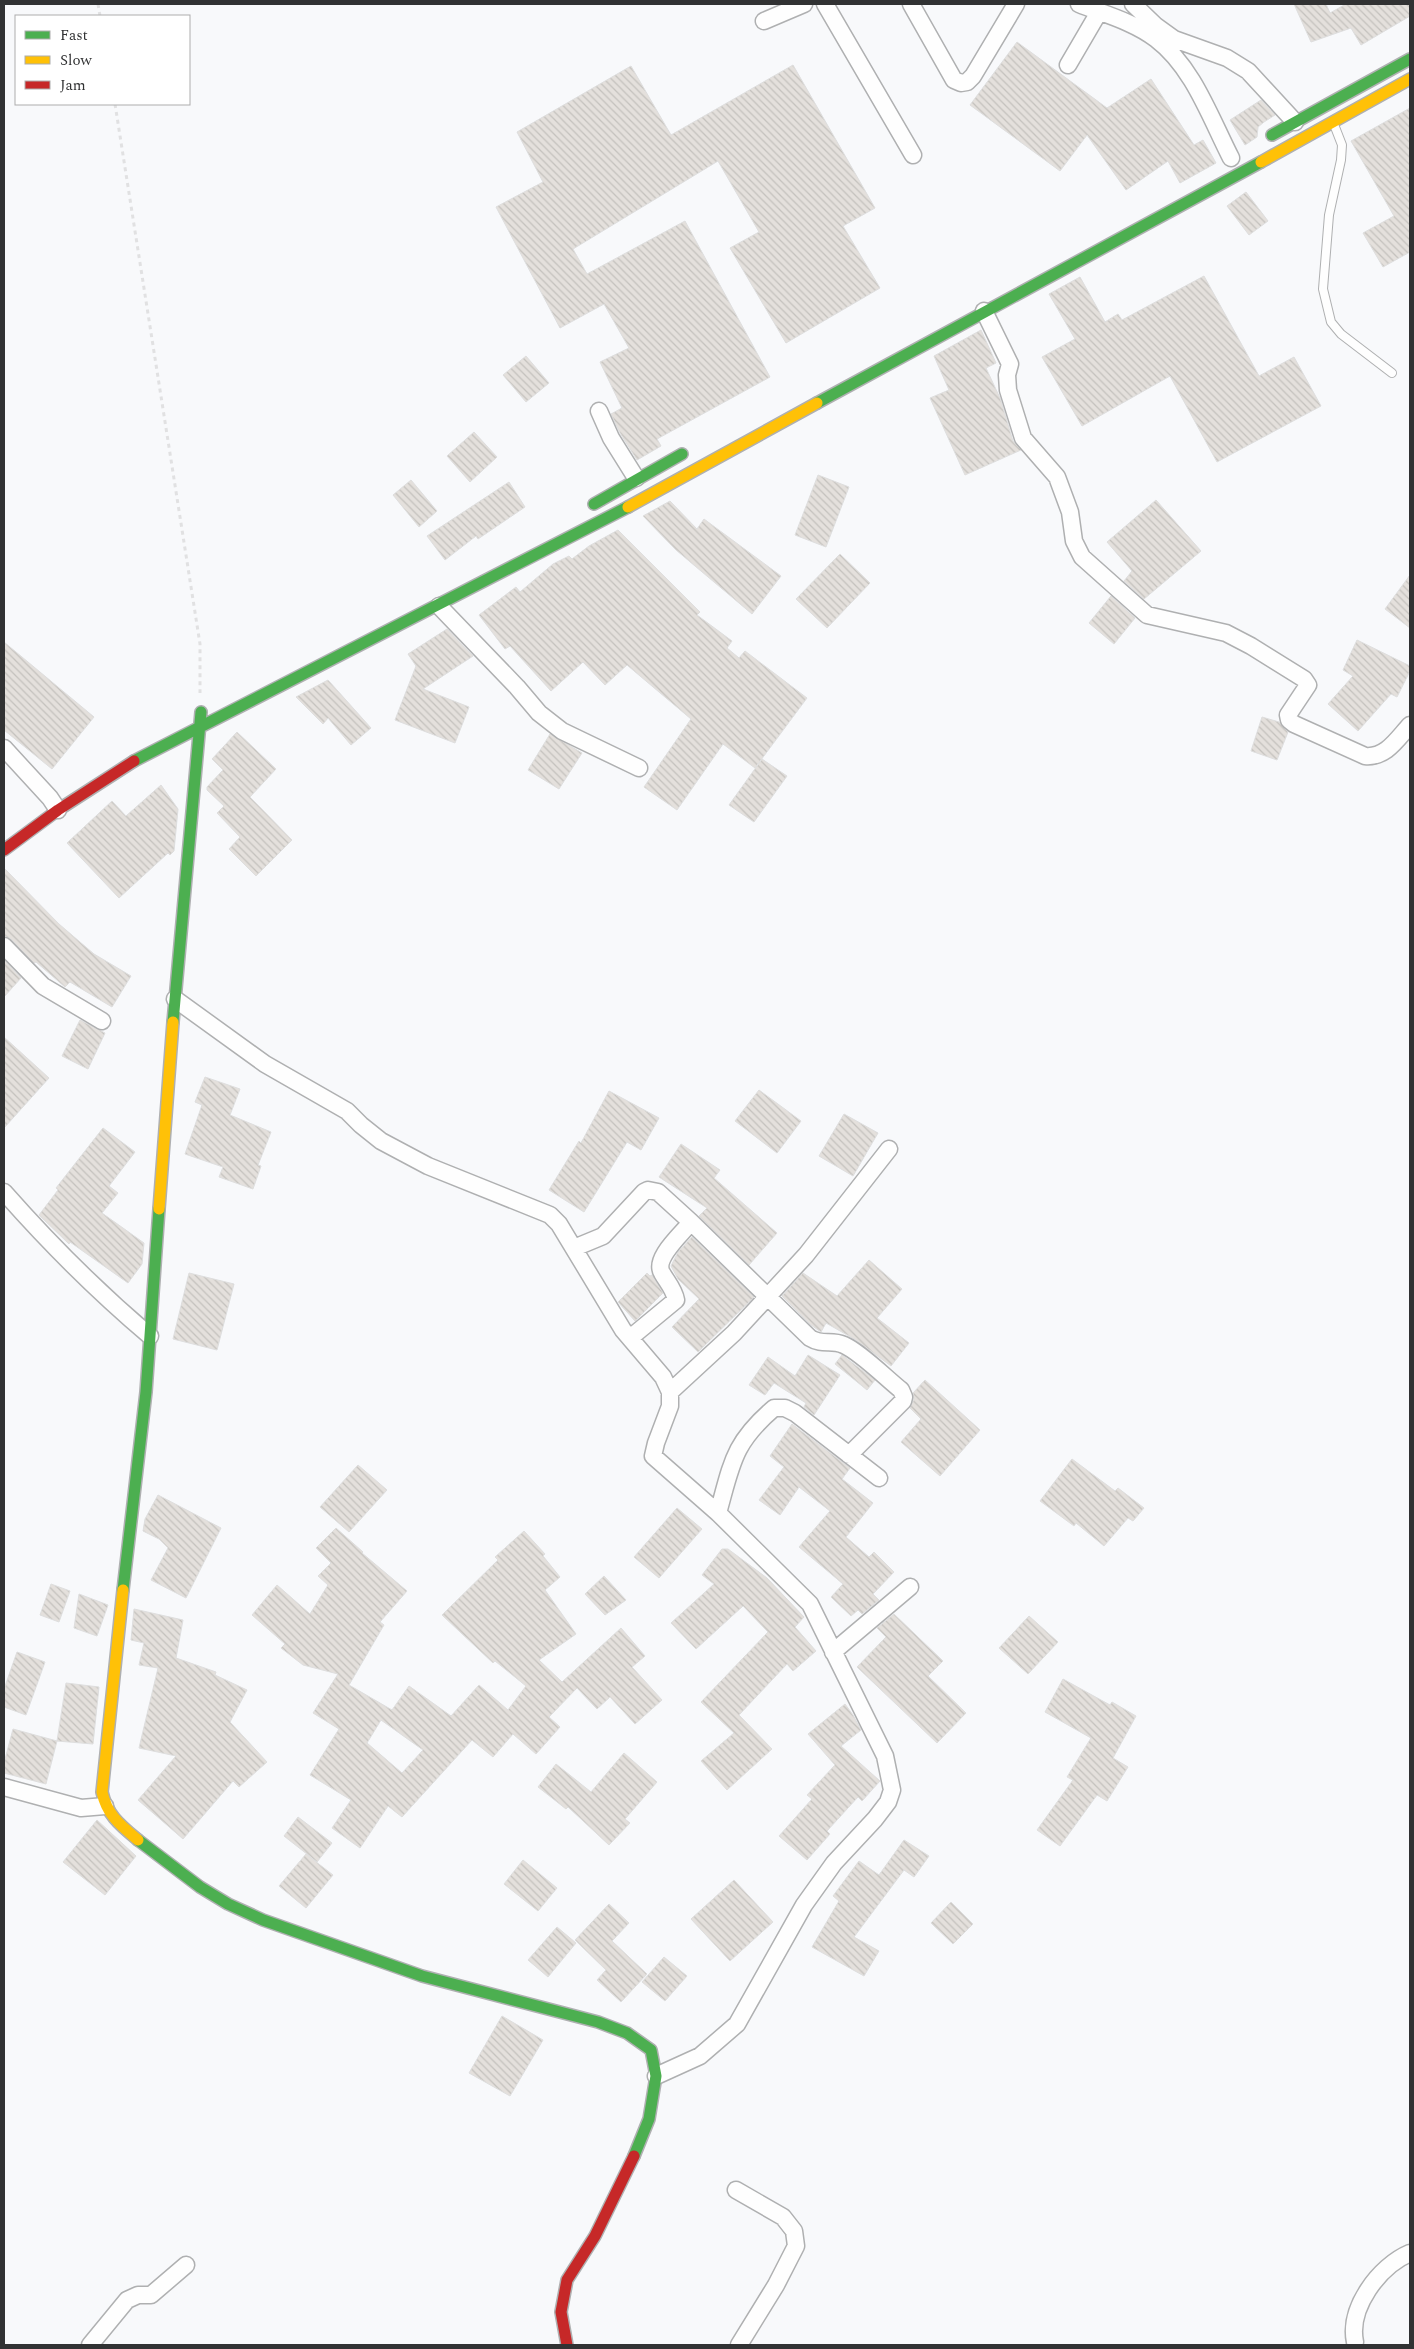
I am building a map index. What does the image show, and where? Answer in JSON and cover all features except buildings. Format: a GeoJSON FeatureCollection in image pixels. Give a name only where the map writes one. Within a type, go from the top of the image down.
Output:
{"type":"FeatureCollection","features":[{"type":"Feature","properties":{"kind":"main road"},"geometry":{"type":"LineString","coordinates":[[1263,140],[1410,58]]}},
{"type":"Feature","properties":{"kind":"main road"},"geometry":{"type":"LineString","coordinates":[[4,850],[52,801],[133,762],[201,725],[588,529],[981,305],[1334,123],[1410,78]]}},
{"type":"Feature","properties":{"kind":"main road"},"geometry":{"type":"LineString","coordinates":[[1295,122],[1303,139]]}},
{"type":"Feature","properties":{"kind":"main road"},"geometry":{"type":"LineString","coordinates":[[580,512],[636,478],[696,447]]}},
{"type":"Feature","properties":{"kind":"main road"},"geometry":{"type":"LineString","coordinates":[[364,629],[450,585]]}},
{"type":"Feature","properties":{"kind":"main road"},"geometry":{"type":"LineString","coordinates":[[201,712],[175,999],[146,1392],[106,1741],[102,1792],[106,1806],[114,1820],[200,1887],[228,1904],[263,1920],[422,1976],[598,2022],[627,2033],[651,2050],[656,2076],[649,2119],[624,2180],[594,2236],[567,2280],[561,2312],[567,2345]]}},
{"type":"Feature","properties":{"kind":"street"},"geometry":{"type":"LineString","coordinates":[[764,21],[804,4]]}},
{"type":"Feature","properties":{"kind":"street"},"geometry":{"type":"LineString","coordinates":[[826,4],[912,155]]}},
{"type":"Feature","properties":{"kind":"street"},"geometry":{"type":"LineString","coordinates":[[918,8],[954,80],[961,83],[967,82],[972,76],[1016,4]]}},
{"type":"Feature","properties":{"kind":"street"},"geometry":{"type":"LineString","coordinates":[[1078,4],[1154,37],[1172,53],[1186,70],[1231,158]]}},
{"type":"Feature","properties":{"kind":"street"},"geometry":{"type":"LineString","coordinates":[[1133,4],[1156,26],[1174,39],[1227,58],[1248,71],[1295,122]]}},
{"type":"Feature","properties":{"kind":"street"},"geometry":{"type":"LineString","coordinates":[[1068,65],[1099,12]]}},
{"type":"Feature","properties":{"kind":"street"},"geometry":{"type":"LineString","coordinates":[[981,305],[1010,364],[1007,375],[1008,390],[1023,438],[1057,477],[1070,512],[1074,541],[1082,557],[1147,615],[1226,633],[1251,646],[1304,679],[1308,684],[1288,715],[1289,720],[1294,724],[1365,756],[1374,757],[1383,754],[1410,725]]}},
{"type":"Feature","properties":{"kind":"street"},"geometry":{"type":"LineString","coordinates":[[599,412],[611,438],[636,478]]}},
{"type":"Feature","properties":{"kind":"street"},"geometry":{"type":"LineString","coordinates":[[439,606],[540,713],[562,731],[639,768]]}},
{"type":"Feature","properties":{"kind":"street"},"geometry":{"type":"LineString","coordinates":[[4,748],[52,801]]}},
{"type":"Feature","properties":{"kind":"street"},"geometry":{"type":"LineString","coordinates":[[4,946],[43,986],[102,1021]]}},
{"type":"Feature","properties":{"kind":"street"},"geometry":{"type":"LineString","coordinates":[[175,999],[265,1064],[347,1111],[361,1125],[381,1140],[428,1166],[550,1215],[559,1224],[630,1338],[663,1377],[670,1392],[670,1406],[656,1442],[653,1456],[718,1513],[810,1604],[885,1756],[892,1790],[888,1802],[875,1819],[834,1863],[804,1905],[737,2024],[700,2056],[656,2076]]}},
{"type":"Feature","properties":{"kind":"street"},"geometry":{"type":"LineString","coordinates":[[670,1392],[734,1333],[806,1255],[889,1149]]}},
{"type":"Feature","properties":{"kind":"street"},"geometry":{"type":"LineString","coordinates":[[574,1248],[603,1236],[644,1192],[648,1190],[658,1192],[810,1338],[823,1344],[835,1342],[846,1346],[903,1394],[903,1401],[850,1455]]}},
{"type":"Feature","properties":{"kind":"street"},"geometry":{"type":"LineString","coordinates":[[4,1192],[38,1230],[126,1316],[150,1336]]}},
{"type":"Feature","properties":{"kind":"street"},"geometry":{"type":"LineString","coordinates":[[630,1338],[676,1300],[675,1293],[660,1270],[659,1263],[663,1255],[691,1222]]}},
{"type":"Feature","properties":{"kind":"street"},"geometry":{"type":"LineString","coordinates":[[718,1513],[734,1457],[740,1443],[758,1422],[774,1408],[785,1408],[795,1413],[879,1478]]}},
{"type":"Feature","properties":{"kind":"street"},"geometry":{"type":"LineString","coordinates":[[833,1652],[910,1587]]}},
{"type":"Feature","properties":{"kind":"street"},"geometry":{"type":"LineString","coordinates":[[4,1787],[81,1808],[106,1806]]}},
{"type":"Feature","properties":{"kind":"street"},"geometry":{"type":"LineString","coordinates":[[736,2190],[783,2217],[794,2230],[796,2246],[776,2285],[739,2345]]}},
{"type":"Feature","properties":{"kind":"street"},"geometry":{"type":"LineString","coordinates":[[1355,2342],[1353,2332],[1355,2321],[1362,2304],[1377,2278],[1398,2258],[1410,2253]]}},
{"type":"Feature","properties":{"kind":"street"},"geometry":{"type":"LineString","coordinates":[[90,2345],[127,2300],[138,2295],[151,2294],[186,2265]]}},
{"type":"Feature","properties":{"kind":"lane"},"geometry":{"type":"LineString","coordinates":[[1334,123],[1342,145],[1342,160],[1329,215],[1323,289],[1331,322],[1341,334],[1392,373]]}},
{"type":"Feature","properties":{"kind":"path"},"geometry":{"type":"LineString","coordinates":[[115,105],[200,644],[201,712]]}},
{"type":"Feature","properties":{"kind":"traffic: fast"},"geometry":{"type":"LineString","coordinates":[[1272,135],[1410,59]]}},
{"type":"Feature","properties":{"kind":"traffic: fast"},"geometry":{"type":"LineString","coordinates":[[817,403],[1261,162]]}},
{"type":"Feature","properties":{"kind":"traffic: fast"},"geometry":{"type":"LineString","coordinates":[[594,504],[682,454]]}},
{"type":"Feature","properties":{"kind":"traffic: fast"},"geometry":{"type":"LineString","coordinates":[[134,761],[628,507]]}},
{"type":"Feature","properties":{"kind":"traffic: fast"},"geometry":{"type":"LineString","coordinates":[[173,1022],[201,712]]}},
{"type":"Feature","properties":{"kind":"traffic: fast"},"geometry":{"type":"LineString","coordinates":[[123,1590],[146,1392],[159,1209]]}},
{"type":"Feature","properties":{"kind":"traffic: fast"},"geometry":{"type":"LineString","coordinates":[[138,1840],[200,1887],[228,1904],[263,1920],[422,1976],[598,2022],[627,2033],[651,2050],[656,2076],[649,2119],[634,2156]]}},
{"type":"Feature","properties":{"kind":"traffic: slow"},"geometry":{"type":"LineString","coordinates":[[1261,162],[1410,79]]}},
{"type":"Feature","properties":{"kind":"traffic: slow"},"geometry":{"type":"LineString","coordinates":[[628,507],[817,403]]}},
{"type":"Feature","properties":{"kind":"traffic: slow"},"geometry":{"type":"LineString","coordinates":[[159,1209],[173,1022]]}},
{"type":"Feature","properties":{"kind":"traffic: slow"},"geometry":{"type":"LineString","coordinates":[[123,1590],[102,1792],[111,1813],[138,1840]]}},
{"type":"Feature","properties":{"kind":"traffic: jam"},"geometry":{"type":"LineString","coordinates":[[4,850],[58,810],[134,761]]}},
{"type":"Feature","properties":{"kind":"traffic: jam"},"geometry":{"type":"LineString","coordinates":[[567,2345],[561,2312],[567,2280],[595,2236],[634,2156]]}}]}
